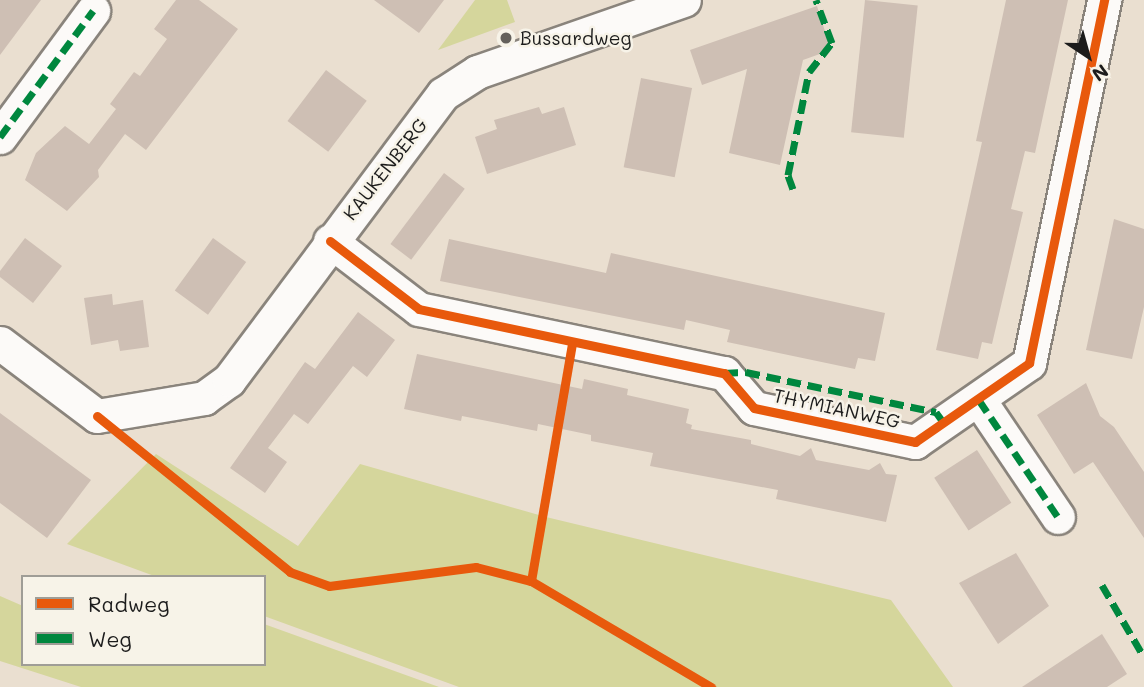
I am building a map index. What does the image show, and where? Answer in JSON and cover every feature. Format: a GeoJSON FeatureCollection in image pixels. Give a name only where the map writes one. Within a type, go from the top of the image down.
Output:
{"type":"FeatureCollection","features":[{"type":"Feature","properties":{"kind":"street","name":"KAUKENBERG"},"geometry":{"type":"LineString","coordinates":[[0,343],[97,416],[204,398],[229,380],[330,241],[443,94],[458,82],[684,0]]}},
{"type":"Feature","properties":{"kind":"street","name":"THYMIANWEG"},"geometry":{"type":"LineString","coordinates":[[330,241],[419,309],[724,373],[754,408],[915,442],[1029,363],[1104,0]]}},
{"type":"Feature","properties":{"kind":"street"},"geometry":{"type":"LineString","coordinates":[[0,137],[93,11]]}},
{"type":"Feature","properties":{"kind":"street"},"geometry":{"type":"LineString","coordinates":[[979,400],[1058,517]]}},
{"type":"Feature","properties":{"kind":"green space"},"geometry":{"type":"Polygon","coordinates":[[[475,0],[507,0],[515,22],[438,50],[475,0]]]}},
{"type":"Feature","properties":{"kind":"green space"},"geometry":{"type":"Polygon","coordinates":[[[156,454],[298,546],[360,464],[546,517],[891,600],[953,687],[459,687],[266,617],[266,575],[152,575],[67,544],[156,454]]]}},
{"type":"Feature","properties":{"kind":"green space"},"geometry":{"type":"Polygon","coordinates":[[[0,596],[21,605],[21,666],[266,666],[266,625],[439,687],[81,687],[0,661],[0,596]]]}},
{"type":"Feature","properties":{"kind":"building"},"geometry":{"type":"Polygon","coordinates":[[[0,0],[41,0],[0,55],[0,0]]]}},
{"type":"Feature","properties":{"kind":"building"},"geometry":{"type":"Polygon","coordinates":[[[176,0],[199,0],[238,29],[146,150],[125,134],[98,170],[99,177],[67,211],[25,180],[36,153],[65,126],[89,144],[116,109],[110,104],[134,72],[140,76],[167,39],[154,29],[176,0]]]}},
{"type":"Feature","properties":{"kind":"building"},"geometry":{"type":"Polygon","coordinates":[[[374,0],[444,0],[419,33],[374,0]]]}},
{"type":"Feature","properties":{"kind":"building"},"geometry":{"type":"Polygon","coordinates":[[[865,0],[918,6],[904,138],[851,132],[865,0]]]}},
{"type":"Feature","properties":{"kind":"building"},"geometry":{"type":"Polygon","coordinates":[[[1006,0],[1068,0],[1035,153],[1025,151],[1011,209],[1023,212],[992,344],[982,342],[978,359],[936,350],[982,142],[976,141],[1006,0]]]}},
{"type":"Feature","properties":{"kind":"building"},"geometry":{"type":"Polygon","coordinates":[[[817,6],[831,50],[803,60],[780,165],[729,153],[747,69],[702,85],[690,50],[817,6]]]}},
{"type":"Feature","properties":{"kind":"building"},"geometry":{"type":"Polygon","coordinates":[[[326,70],[367,101],[328,152],[287,121],[326,70]]]}},
{"type":"Feature","properties":{"kind":"building"},"geometry":{"type":"Polygon","coordinates":[[[641,78],[692,88],[675,177],[624,167],[641,78]]]}},
{"type":"Feature","properties":{"kind":"building"},"geometry":{"type":"Polygon","coordinates":[[[539,107],[542,114],[564,107],[576,145],[487,174],[475,137],[497,129],[494,120],[539,107]]]}},
{"type":"Feature","properties":{"kind":"building"},"geometry":{"type":"Polygon","coordinates":[[[444,173],[465,189],[411,260],[390,244],[444,173]]]}},
{"type":"Feature","properties":{"kind":"building"},"geometry":{"type":"Polygon","coordinates":[[[1114,219],[1144,229],[1144,307],[1132,359],[1086,350],[1114,219]]]}},
{"type":"Feature","properties":{"kind":"building"},"geometry":{"type":"Polygon","coordinates":[[[25,238],[62,266],[33,303],[0,277],[0,271],[25,238]]]}},
{"type":"Feature","properties":{"kind":"building"},"geometry":{"type":"Polygon","coordinates":[[[213,238],[246,262],[208,315],[175,291],[213,238]]]}},
{"type":"Feature","properties":{"kind":"building"},"geometry":{"type":"Polygon","coordinates":[[[449,239],[606,273],[611,253],[885,313],[875,361],[858,358],[855,369],[727,342],[730,330],[686,320],[684,330],[440,281],[449,239]]]}},
{"type":"Feature","properties":{"kind":"building"},"geometry":{"type":"Polygon","coordinates":[[[112,294],[113,305],[143,300],[149,347],[120,351],[118,340],[91,345],[84,298],[112,294]]]}},
{"type":"Feature","properties":{"kind":"building"},"geometry":{"type":"Polygon","coordinates":[[[358,312],[395,340],[367,377],[353,366],[308,424],[294,414],[268,448],[287,462],[265,493],[230,468],[305,362],[315,369],[358,312]]]}},
{"type":"Feature","properties":{"kind":"building"},"geometry":{"type":"Polygon","coordinates":[[[417,354],[582,389],[584,379],[628,389],[627,395],[689,409],[686,423],[692,425],[691,429],[751,440],[751,444],[800,456],[811,448],[816,460],[869,470],[880,463],[886,474],[897,475],[886,522],[776,499],[778,490],[650,466],[653,453],[591,441],[591,435],[538,424],[537,431],[462,416],[461,421],[404,409],[417,354]]]}},
{"type":"Feature","properties":{"kind":"building"},"geometry":{"type":"Polygon","coordinates":[[[1086,383],[1100,416],[1114,427],[1144,472],[1144,538],[1093,462],[1074,474],[1037,415],[1086,383]]]}},
{"type":"Feature","properties":{"kind":"building"},"geometry":{"type":"Polygon","coordinates":[[[0,413],[91,480],[47,538],[0,503],[0,413]]]}},
{"type":"Feature","properties":{"kind":"building"},"geometry":{"type":"Polygon","coordinates":[[[977,450],[1011,503],[969,531],[934,478],[977,450]]]}},
{"type":"Feature","properties":{"kind":"building"},"geometry":{"type":"Polygon","coordinates":[[[1016,553],[1049,606],[998,644],[959,583],[1016,553]]]}},
{"type":"Feature","properties":{"kind":"building"},"geometry":{"type":"Polygon","coordinates":[[[1102,634],[1127,674],[1107,687],[1022,687],[1102,634]]]}},
{"type":"Feature","properties":{"kind":"marked path"},"geometry":{"type":"LineString","coordinates":[[793,189],[788,175],[809,72],[832,43],[816,0]]}},
{"type":"Feature","properties":{"kind":"marked path"},"geometry":{"type":"LineString","coordinates":[[0,137],[93,11]]}},
{"type":"Feature","properties":{"kind":"marked path"},"geometry":{"type":"LineString","coordinates":[[724,373],[746,372],[936,412],[944,423]]}},
{"type":"Feature","properties":{"kind":"marked path"},"geometry":{"type":"LineString","coordinates":[[979,400],[1058,517]]}},
{"type":"Feature","properties":{"kind":"marked path"},"geometry":{"type":"LineString","coordinates":[[1102,585],[1144,657]]}},
{"type":"Feature","properties":{"kind":"cycle path"},"geometry":{"type":"LineString","coordinates":[[330,241],[419,309],[724,373],[754,408],[915,442],[1029,363],[1104,0]]}},
{"type":"Feature","properties":{"kind":"cycle path"},"geometry":{"type":"LineString","coordinates":[[531,581],[572,344]]}},
{"type":"Feature","properties":{"kind":"cycle path"},"geometry":{"type":"LineString","coordinates":[[97,416],[290,572],[329,586],[476,567],[531,581],[711,687]]}},
{"type":"Feature","properties":{"kind":"place","name":"Bussardweg"},"geometry":{"type":"Point","coordinates":[506,38]}}]}
